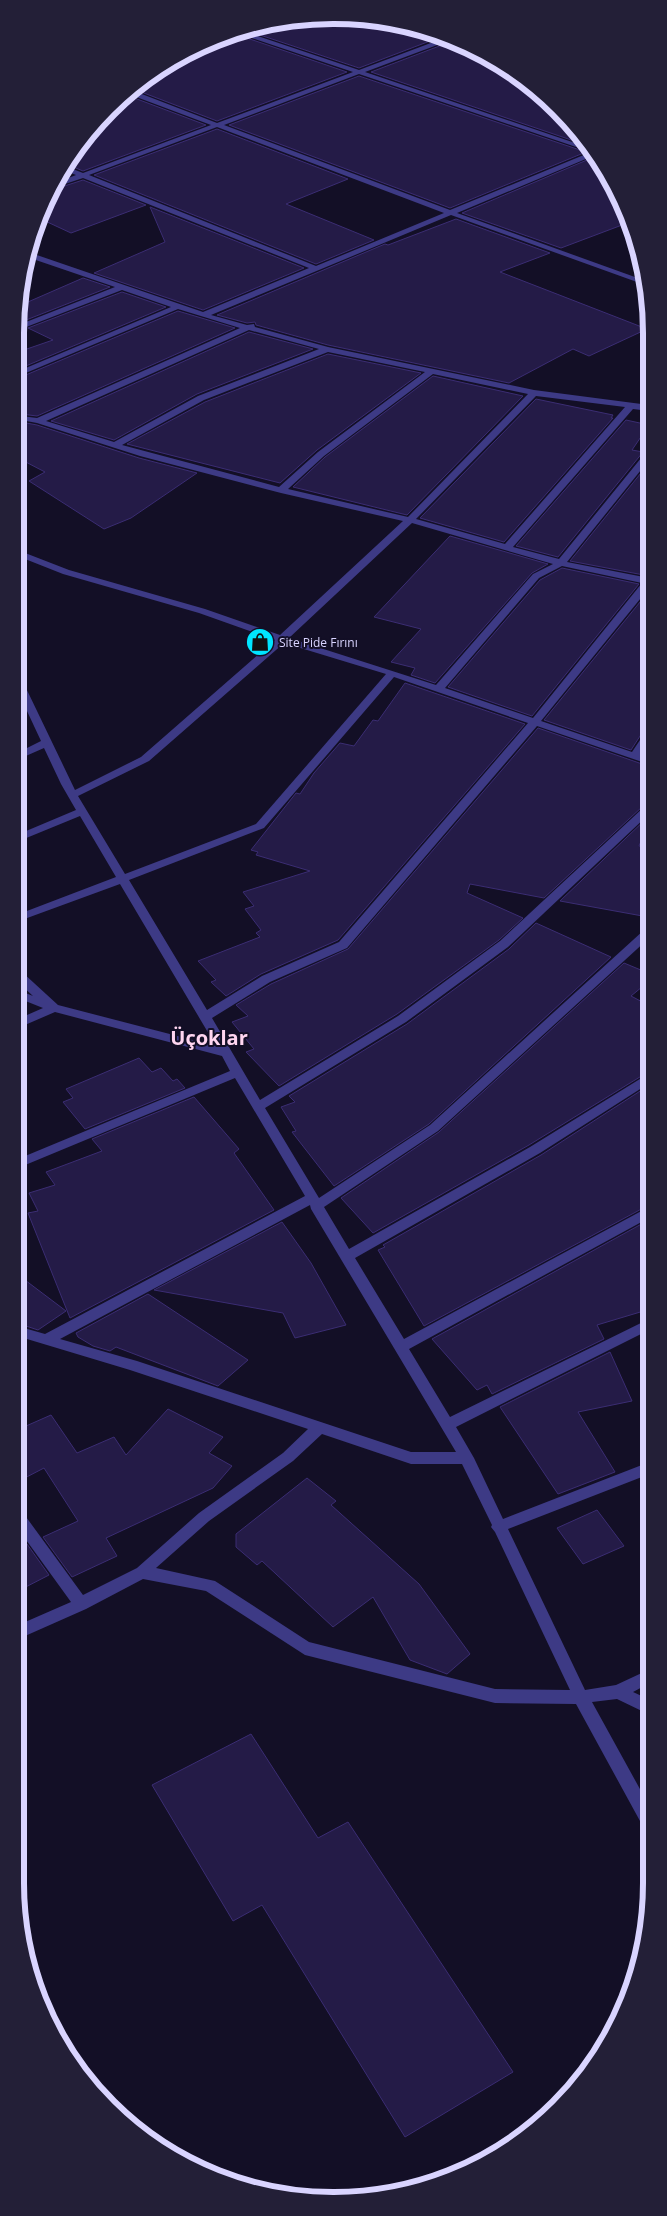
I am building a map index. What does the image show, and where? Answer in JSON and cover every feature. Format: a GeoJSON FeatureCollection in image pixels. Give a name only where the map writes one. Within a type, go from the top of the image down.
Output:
{"type":"FeatureCollection","features":[{"type":"Feature","properties":{"kind":"street"},"geometry":{"type":"LineString","coordinates":[[249,35],[580,147]]}},
{"type":"Feature","properties":{"kind":"street"},"geometry":{"type":"LineString","coordinates":[[63,183],[438,42]]}},
{"type":"Feature","properties":{"kind":"street"},"geometry":{"type":"LineString","coordinates":[[137,95],[639,281]]}},
{"type":"Feature","properties":{"kind":"street"},"geometry":{"type":"LineString","coordinates":[[203,315],[587,156]]}},
{"type":"Feature","properties":{"kind":"street"},"geometry":{"type":"LineString","coordinates":[[70,171],[315,268]]}},
{"type":"Feature","properties":{"kind":"street"},"geometry":{"type":"LineString","coordinates":[[33,257],[203,315],[251,326],[327,349],[430,373],[534,393],[643,407]]}},
{"type":"Feature","properties":{"kind":"street"},"geometry":{"type":"LineString","coordinates":[[24,326],[123,287]]}},
{"type":"Feature","properties":{"kind":"street"},"geometry":{"type":"LineString","coordinates":[[24,372],[179,306]]}},
{"type":"Feature","properties":{"kind":"street"},"geometry":{"type":"LineString","coordinates":[[38,421],[251,326]]}},
{"type":"Feature","properties":{"kind":"street"},"geometry":{"type":"LineString","coordinates":[[113,446],[201,398],[327,349]]}},
{"type":"Feature","properties":{"kind":"street"},"geometry":{"type":"LineString","coordinates":[[281,490],[321,454],[430,373]]}},
{"type":"Feature","properties":{"kind":"street"},"geometry":{"type":"LineString","coordinates":[[72,795],[145,759],[282,639],[410,520],[534,393]]}},
{"type":"Feature","properties":{"kind":"street"},"geometry":{"type":"LineString","coordinates":[[508,547],[632,405]]}},
{"type":"Feature","properties":{"kind":"street"},"geometry":{"type":"LineString","coordinates":[[24,419],[38,421],[113,446],[281,490],[410,520],[562,563],[643,581]]}},
{"type":"Feature","properties":{"kind":"street"},"geometry":{"type":"LineString","coordinates":[[438,689],[536,576],[562,563],[643,462]]}},
{"type":"Feature","properties":{"kind":"street"},"geometry":{"type":"LineString","coordinates":[[24,556],[66,572],[202,611],[282,639],[392,673],[643,759]]}},
{"type":"Feature","properties":{"kind":"street"},"geometry":{"type":"LineString","coordinates":[[204,1017],[266,980],[343,945],[535,722],[643,588]]}},
{"type":"Feature","properties":{"kind":"street"},"geometry":{"type":"LineString","coordinates":[[24,916],[123,880],[260,826],[392,673]]}},
{"type":"Feature","properties":{"kind":"street"},"geometry":{"type":"LineString","coordinates":[[24,695],[72,795],[467,1458],[498,1527],[582,1696],[643,1810]]}},
{"type":"Feature","properties":{"kind":"street"},"geometry":{"type":"LineString","coordinates":[[24,754],[46,743]]}},
{"type":"Feature","properties":{"kind":"street"},"geometry":{"type":"LineString","coordinates":[[634,756],[643,743]]}},
{"type":"Feature","properties":{"kind":"street"},"geometry":{"type":"LineString","coordinates":[[24,836],[82,811]]}},
{"type":"Feature","properties":{"kind":"street"},"geometry":{"type":"LineString","coordinates":[[258,1107],[402,1019],[504,944],[643,814]]}},
{"type":"Feature","properties":{"kind":"street"},"geometry":{"type":"LineString","coordinates":[[46,1340],[314,1202],[434,1128],[643,938]]}},
{"type":"Feature","properties":{"kind":"street"},"geometry":{"type":"LineString","coordinates":[[24,980],[54,1008]]}},
{"type":"Feature","properties":{"kind":"street"},"geometry":{"type":"LineString","coordinates":[[24,996],[54,1008],[226,1054]]}},
{"type":"Feature","properties":{"kind":"street"},"geometry":{"type":"LineString","coordinates":[[24,1021],[54,1008]]}},
{"type":"Feature","properties":{"kind":"street"},"geometry":{"type":"LineString","coordinates":[[24,1161],[238,1072]]}},
{"type":"Feature","properties":{"kind":"street"},"geometry":{"type":"LineString","coordinates":[[347,1256],[535,1150],[643,1081]]}},
{"type":"Feature","properties":{"kind":"street"},"geometry":{"type":"LineString","coordinates":[[401,1347],[643,1215]]}},
{"type":"Feature","properties":{"kind":"street"},"geometry":{"type":"LineString","coordinates":[[447,1425],[643,1327]]}},
{"type":"Feature","properties":{"kind":"street"},"geometry":{"type":"LineString","coordinates":[[24,1333],[132,1366],[318,1429],[411,1458],[467,1458]]}},
{"type":"Feature","properties":{"kind":"street"},"geometry":{"type":"LineString","coordinates":[[24,1629],[82,1604],[142,1572],[204,1517],[288,1457],[318,1429]]}},
{"type":"Feature","properties":{"kind":"street"},"geometry":{"type":"LineString","coordinates":[[498,1527],[643,1471]]}},
{"type":"Feature","properties":{"kind":"street"},"geometry":{"type":"LineString","coordinates":[[24,1525],[82,1604]]}},
{"type":"Feature","properties":{"kind":"street"},"geometry":{"type":"LineString","coordinates":[[142,1572],[210,1585],[305,1648],[495,1696],[582,1696],[618,1692],[643,1680]]}},
{"type":"Feature","properties":{"kind":"street"},"geometry":{"type":"LineString","coordinates":[[618,1692],[643,1704]]}},
{"type":"Feature","properties":{"kind":"building"},"geometry":{"type":"Polygon","coordinates":[[[313,24],[354,24],[396,30],[430,41],[359,68],[256,34],[313,24]]]}},
{"type":"Feature","properties":{"kind":"building"},"geometry":{"type":"Polygon","coordinates":[[[244,37],[347,72],[217,121],[140,92],[179,65],[215,47],[244,37]]]}},
{"type":"Feature","properties":{"kind":"building"},"geometry":{"type":"Polygon","coordinates":[[[442,45],[452,47],[506,76],[553,114],[576,142],[371,72],[442,45]]]}},
{"type":"Feature","properties":{"kind":"building"},"geometry":{"type":"Polygon","coordinates":[[[359,76],[585,153],[450,208],[229,125],[359,76]]]}},
{"type":"Feature","properties":{"kind":"building"},"geometry":{"type":"Polygon","coordinates":[[[133,98],[206,125],[83,171],[73,167],[76,161],[114,114],[133,98]]]}},
{"type":"Feature","properties":{"kind":"building"},"geometry":{"type":"Polygon","coordinates":[[[217,129],[348,179],[286,204],[374,240],[316,264],[94,175],[217,129]]]}},
{"type":"Feature","properties":{"kind":"building"},"geometry":{"type":"Polygon","coordinates":[[[589,159],[602,179],[623,224],[561,248],[462,213],[589,159]]]}},
{"type":"Feature","properties":{"kind":"building"},"geometry":{"type":"Polygon","coordinates":[[[83,180],[146,205],[71,233],[45,221],[61,187],[83,180]]]}},
{"type":"Feature","properties":{"kind":"building"},"geometry":{"type":"Polygon","coordinates":[[[150,207],[304,268],[203,310],[94,273],[165,242],[150,207]]]}},
{"type":"Feature","properties":{"kind":"building"},"geometry":{"type":"Polygon","coordinates":[[[456,219],[550,253],[500,272],[643,327],[643,331],[589,356],[573,349],[509,383],[328,345],[256,325],[255,322],[247,323],[217,315],[385,244],[388,245],[456,219]]]}},
{"type":"Feature","properties":{"kind":"building"},"geometry":{"type":"Polygon","coordinates":[[[83,278],[110,287],[24,321],[25,303],[83,278]]]}},
{"type":"Feature","properties":{"kind":"building"},"geometry":{"type":"Polygon","coordinates":[[[122,292],[166,307],[24,367],[24,350],[53,340],[28,328],[122,292]]]}},
{"type":"Feature","properties":{"kind":"building"},"geometry":{"type":"Polygon","coordinates":[[[178,311],[235,328],[37,416],[24,414],[24,376],[178,311]]]}},
{"type":"Feature","properties":{"kind":"building"},"geometry":{"type":"Polygon","coordinates":[[[249,332],[313,349],[197,394],[114,440],[51,421],[249,332]]]}},
{"type":"Feature","properties":{"kind":"building"},"geometry":{"type":"Polygon","coordinates":[[[328,354],[421,373],[317,450],[280,483],[127,444],[205,402],[328,354]]]}},
{"type":"Feature","properties":{"kind":"building"},"geometry":{"type":"Polygon","coordinates":[[[433,376],[523,396],[407,515],[293,487],[325,457],[433,376]]]}},
{"type":"Feature","properties":{"kind":"building"},"geometry":{"type":"Polygon","coordinates":[[[536,399],[613,415],[611,418],[613,418],[504,542],[420,518],[536,399]]]}},
{"type":"Feature","properties":{"kind":"building"},"geometry":{"type":"Polygon","coordinates":[[[626,420],[643,424],[643,434],[632,450],[643,452],[558,557],[516,546],[626,420]]]}},
{"type":"Feature","properties":{"kind":"building"},"geometry":{"type":"Polygon","coordinates":[[[24,423],[139,458],[197,473],[131,518],[104,529],[29,481],[45,472],[24,461],[24,423]]]}},
{"type":"Feature","properties":{"kind":"building"},"geometry":{"type":"Polygon","coordinates":[[[643,470],[643,575],[570,561],[643,470]]]}},
{"type":"Feature","properties":{"kind":"building"},"geometry":{"type":"Polygon","coordinates":[[[450,536],[548,564],[532,573],[435,683],[411,675],[415,668],[391,662],[421,629],[374,617],[450,536]]]}},
{"type":"Feature","properties":{"kind":"building"},"geometry":{"type":"Polygon","coordinates":[[[562,568],[639,584],[532,716],[448,687],[540,580],[562,568]]]}},
{"type":"Feature","properties":{"kind":"building"},"geometry":{"type":"Polygon","coordinates":[[[643,598],[643,733],[631,750],[544,720],[643,598]]]}},
{"type":"Feature","properties":{"kind":"building"},"geometry":{"type":"Polygon","coordinates":[[[405,683],[525,724],[338,940],[261,974],[226,996],[211,982],[216,980],[198,961],[260,937],[256,933],[261,930],[245,909],[254,906],[243,892],[310,871],[256,855],[258,852],[251,850],[296,793],[300,794],[314,773],[340,743],[354,746],[373,720],[378,721],[405,683]]]}},
{"type":"Feature","properties":{"kind":"building"},"geometry":{"type":"Polygon","coordinates":[[[538,728],[643,764],[643,806],[544,898],[470,884],[467,893],[523,918],[499,940],[397,1014],[279,1086],[246,1052],[254,1049],[232,1022],[248,1016],[236,1005],[271,984],[348,949],[538,728]]]}},
{"type":"Feature","properties":{"kind":"building"},"geometry":{"type":"Polygon","coordinates":[[[643,822],[643,837],[639,846],[643,847],[643,916],[560,901],[643,822]]]}},
{"type":"Feature","properties":{"kind":"building"},"geometry":{"type":"Polygon","coordinates":[[[536,923],[611,957],[429,1124],[334,1186],[292,1132],[296,1131],[281,1107],[295,1102],[289,1096],[407,1024],[509,949],[536,923]]]}},
{"type":"Feature","properties":{"kind":"building"},"geometry":{"type":"Polygon","coordinates":[[[624,963],[643,971],[643,986],[631,996],[643,1002],[643,1075],[529,1145],[373,1233],[341,1198],[439,1132],[624,963]]]}},
{"type":"Feature","properties":{"kind":"building"},"geometry":{"type":"Polygon","coordinates":[[[139,1058],[152,1072],[161,1068],[173,1081],[177,1079],[185,1088],[85,1129],[63,1102],[73,1098],[66,1089],[139,1058]]]}},
{"type":"Feature","properties":{"kind":"building"},"geometry":{"type":"Polygon","coordinates":[[[643,1089],[643,1208],[424,1326],[378,1250],[385,1247],[383,1245],[541,1155],[643,1089]]]}},
{"type":"Feature","properties":{"kind":"building"},"geometry":{"type":"Polygon","coordinates":[[[194,1097],[239,1149],[234,1153],[274,1210],[70,1318],[28,1213],[38,1211],[29,1193],[55,1185],[46,1172],[102,1151],[92,1139],[194,1097]]]}},
{"type":"Feature","properties":{"kind":"building"},"geometry":{"type":"Polygon","coordinates":[[[282,1222],[311,1263],[346,1325],[295,1338],[283,1313],[154,1290],[282,1222]]]}},
{"type":"Feature","properties":{"kind":"building"},"geometry":{"type":"Polygon","coordinates":[[[643,1223],[643,1311],[597,1325],[604,1339],[492,1394],[487,1385],[477,1390],[432,1339],[643,1223]]]}},
{"type":"Feature","properties":{"kind":"building"},"geometry":{"type":"Polygon","coordinates":[[[24,1279],[66,1311],[38,1330],[24,1325],[24,1279]]]}},
{"type":"Feature","properties":{"kind":"building"},"geometry":{"type":"Polygon","coordinates":[[[148,1294],[248,1360],[218,1386],[116,1347],[110,1351],[93,1346],[78,1337],[76,1333],[148,1294]]]}},
{"type":"Feature","properties":{"kind":"building"},"geometry":{"type":"Polygon","coordinates":[[[610,1352],[632,1401],[578,1412],[615,1472],[558,1494],[500,1407],[610,1352]]]}},
{"type":"Feature","properties":{"kind":"building"},"geometry":{"type":"Polygon","coordinates":[[[168,1409],[223,1437],[209,1453],[232,1466],[213,1488],[106,1538],[117,1556],[72,1577],[43,1537],[78,1521],[44,1468],[24,1478],[24,1427],[51,1415],[77,1453],[114,1437],[126,1455],[168,1409]]]}},
{"type":"Feature","properties":{"kind":"building"},"geometry":{"type":"Polygon","coordinates":[[[307,1478],[336,1501],[331,1505],[419,1584],[470,1654],[447,1674],[410,1660],[373,1597],[333,1627],[262,1561],[257,1565],[236,1547],[236,1534],[307,1478]]]}},
{"type":"Feature","properties":{"kind":"building"},"geometry":{"type":"Polygon","coordinates":[[[597,1510],[624,1546],[583,1564],[557,1528],[597,1510]]]}},
{"type":"Feature","properties":{"kind":"building"},"geometry":{"type":"Polygon","coordinates":[[[27,1544],[49,1575],[24,1588],[24,1545],[27,1544]]]}},
{"type":"Feature","properties":{"kind":"building"},"geometry":{"type":"Polygon","coordinates":[[[251,1734],[318,1838],[348,1822],[513,2072],[405,2137],[262,1905],[233,1921],[152,1785],[251,1734]]]}},
{"type":"Feature","properties":{"kind":"place","name":"Site Pide Fırını"},"geometry":{"type":"Point","coordinates":[260,642]}},
{"type":"Feature","properties":{"kind":"district","name":"Üçoklar"},"geometry":{"type":"Point","coordinates":[209,1037]}}]}
